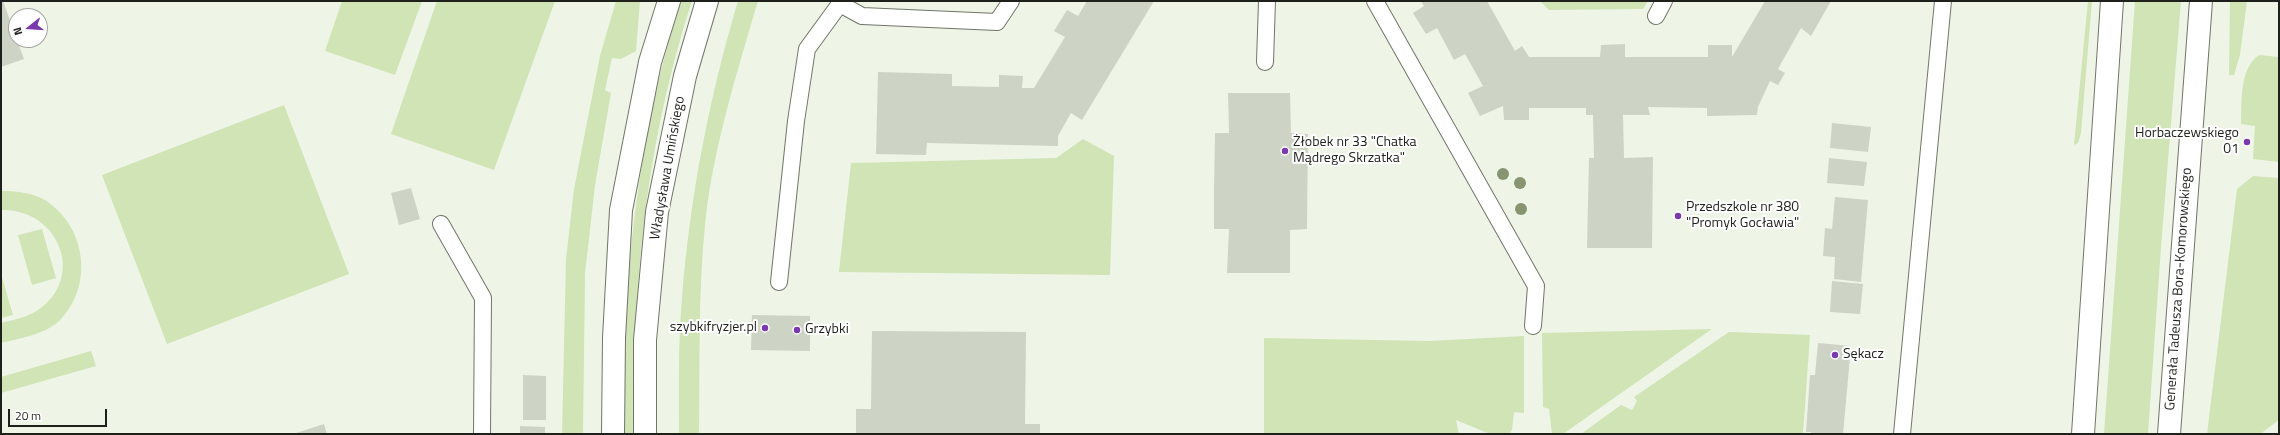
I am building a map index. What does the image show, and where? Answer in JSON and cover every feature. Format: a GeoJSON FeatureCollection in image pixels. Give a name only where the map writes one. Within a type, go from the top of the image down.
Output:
{"type":"FeatureCollection","features":[{"type":"Feature","properties":{"kind":"street"},"geometry":{"type":"LineString","coordinates":[[613,434],[614,338],[621,210],[650,62],[668,1]]}},
{"type":"Feature","properties":{"kind":"street","name":"Władysława Umińskiego"},"geometry":{"type":"LineString","coordinates":[[645,434],[645,340],[657,212],[685,76],[707,1]]}},
{"type":"Feature","properties":{"kind":"street"},"geometry":{"type":"LineString","coordinates":[[2083,434],[2112,1]]}},
{"type":"Feature","properties":{"kind":"street","name":"Generała Tadeusza Bora-Komorowskiego"},"geometry":{"type":"LineString","coordinates":[[2169,434],[2201,1]]}},
{"type":"Feature","properties":{"kind":"lane"},"geometry":{"type":"LineString","coordinates":[[780,282],[796,121],[807,49],[841,2],[862,16],[997,22],[1011,1]]}},
{"type":"Feature","properties":{"kind":"lane"},"geometry":{"type":"LineString","coordinates":[[1265,62],[1267,1]]}},
{"type":"Feature","properties":{"kind":"lane"},"geometry":{"type":"LineString","coordinates":[[1374,1],[1536,286],[1533,326]]}},
{"type":"Feature","properties":{"kind":"lane"},"geometry":{"type":"LineString","coordinates":[[1656,16],[1664,1]]}},
{"type":"Feature","properties":{"kind":"lane"},"geometry":{"type":"LineString","coordinates":[[1902,434],[1943,1]]}},
{"type":"Feature","properties":{"kind":"lane"},"geometry":{"type":"LineString","coordinates":[[441,224],[483,298],[482,434]]}},
{"type":"Feature","properties":{"kind":"green space"},"geometry":{"type":"Polygon","coordinates":[[[342,1],[422,1],[395,75],[325,51],[342,1]]]}},
{"type":"Feature","properties":{"kind":"green space"},"geometry":{"type":"Polygon","coordinates":[[[437,1],[555,1],[494,170],[391,134],[437,1]]]}},
{"type":"Feature","properties":{"kind":"green space"},"geometry":{"type":"Polygon","coordinates":[[[616,1],[640,1],[636,51],[621,59],[612,58],[605,90],[611,93],[595,185],[585,274],[583,434],[562,434],[566,259],[574,189],[600,56],[616,1]]]}},
{"type":"Feature","properties":{"kind":"green space"},"geometry":{"type":"Polygon","coordinates":[[[681,1],[692,1],[671,76],[654,152],[639,268],[636,355],[636,434],[625,434],[626,310],[634,218],[652,108],[670,36],[681,1]]]}},
{"type":"Feature","properties":{"kind":"green space"},"geometry":{"type":"Polygon","coordinates":[[[738,1],[758,1],[726,112],[708,197],[701,277],[699,434],[679,434],[680,332],[690,223],[702,148],[718,74],[738,1]]]}},
{"type":"Feature","properties":{"kind":"green space"},"geometry":{"type":"Polygon","coordinates":[[[1540,1],[1648,1],[1643,9],[1549,10],[1540,1]]]}},
{"type":"Feature","properties":{"kind":"green space"},"geometry":{"type":"Polygon","coordinates":[[[2088,1],[2092,1],[2081,133],[2078,143],[2074,145],[2088,1]]]}},
{"type":"Feature","properties":{"kind":"green space"},"geometry":{"type":"Polygon","coordinates":[[[2135,1],[2181,1],[2161,247],[2148,434],[2104,434],[2135,1]]]}},
{"type":"Feature","properties":{"kind":"green space"},"geometry":{"type":"Polygon","coordinates":[[[2230,1],[2247,1],[2240,55],[2234,75],[2229,75],[2230,1]]]}},
{"type":"Feature","properties":{"kind":"green space"},"geometry":{"type":"Polygon","coordinates":[[[2259,55],[2279,57],[2279,162],[2253,159],[2255,126],[2241,124],[2242,96],[2245,77],[2253,61],[2259,55]]]}},
{"type":"Feature","properties":{"kind":"green space"},"geometry":{"type":"Polygon","coordinates":[[[284,105],[349,274],[167,344],[102,175],[284,105]]]}},
{"type":"Feature","properties":{"kind":"green space"},"geometry":{"type":"Polygon","coordinates":[[[1083,139],[1114,156],[1110,275],[839,272],[851,163],[1056,158],[1083,139]]]}},
{"type":"Feature","properties":{"kind":"green space"},"geometry":{"type":"Polygon","coordinates":[[[2253,176],[2279,178],[2279,420],[2260,434],[2207,434],[2237,189],[2253,176]]]}},
{"type":"Feature","properties":{"kind":"green space"},"geometry":{"type":"Polygon","coordinates":[[[1,191],[28,193],[43,199],[57,209],[68,223],[76,237],[80,254],[81,270],[79,287],[72,303],[62,318],[42,332],[1,343],[1,323],[30,315],[38,310],[53,296],[61,280],[63,263],[59,247],[51,232],[38,220],[21,212],[1,210],[1,191]]]}},
{"type":"Feature","properties":{"kind":"green space"},"geometry":{"type":"Polygon","coordinates":[[[42,229],[56,278],[32,285],[18,235],[42,229]]]}},
{"type":"Feature","properties":{"kind":"green space"},"geometry":{"type":"Polygon","coordinates":[[[1,274],[13,315],[1,318],[1,274]]]}},
{"type":"Feature","properties":{"kind":"green space"},"geometry":{"type":"Polygon","coordinates":[[[1712,329],[1563,434],[1552,434],[1549,409],[1543,407],[1542,333],[1712,329]]]}},
{"type":"Feature","properties":{"kind":"green space"},"geometry":{"type":"Polygon","coordinates":[[[1729,332],[1810,335],[1803,434],[1581,434],[1621,405],[1632,410],[1637,401],[1634,397],[1729,332]]]}},
{"type":"Feature","properties":{"kind":"green space"},"geometry":{"type":"Polygon","coordinates":[[[1524,336],[1524,413],[1514,412],[1512,430],[1509,434],[1490,434],[1456,420],[1459,434],[1264,434],[1264,338],[1429,341],[1524,336]]]}},
{"type":"Feature","properties":{"kind":"green space"},"geometry":{"type":"Polygon","coordinates":[[[91,351],[96,366],[1,393],[1,377],[91,351]]]}},
{"type":"Feature","properties":{"kind":"building"},"geometry":{"type":"Polygon","coordinates":[[[1,1],[3,1],[8,15],[8,48],[20,48],[24,59],[1,67],[1,1]]]}},
{"type":"Feature","properties":{"kind":"building"},"geometry":{"type":"Polygon","coordinates":[[[1087,1],[1154,1],[1082,120],[1071,113],[1058,136],[1058,146],[927,143],[926,155],[876,154],[878,72],[952,74],[952,86],[999,87],[999,75],[1023,76],[1022,88],[1034,88],[1065,37],[1054,31],[1067,10],[1078,16],[1087,1]]]}},
{"type":"Feature","properties":{"kind":"building"},"geometry":{"type":"Polygon","coordinates":[[[1421,1],[1487,1],[1515,51],[1522,46],[1529,57],[1600,57],[1601,45],[1625,44],[1625,57],[1708,57],[1708,45],[1732,45],[1732,57],[1765,1],[1831,1],[1811,36],[1801,28],[1778,69],[1785,73],[1778,85],[1770,81],[1758,107],[1757,115],[1707,116],[1707,108],[1648,107],[1650,115],[1623,115],[1624,158],[1653,157],[1652,248],[1587,248],[1589,158],[1594,158],[1593,115],[1586,115],[1586,108],[1529,108],[1529,120],[1504,120],[1503,106],[1480,116],[1468,93],[1483,86],[1465,54],[1454,60],[1437,28],[1426,34],[1413,13],[1424,6],[1421,1]]]}},
{"type":"Feature","properties":{"kind":"building"},"geometry":{"type":"Polygon","coordinates":[[[1228,93],[1290,93],[1291,133],[1308,134],[1307,229],[1290,230],[1290,273],[1227,273],[1229,229],[1214,229],[1214,190],[1215,133],[1229,133],[1228,93]]]}},
{"type":"Feature","properties":{"kind":"building"},"geometry":{"type":"Polygon","coordinates":[[[1832,123],[1871,127],[1868,152],[1830,148],[1832,123]]]}},
{"type":"Feature","properties":{"kind":"building"},"geometry":{"type":"Polygon","coordinates":[[[1829,158],[1867,162],[1864,186],[1827,183],[1829,158]]]}},
{"type":"Feature","properties":{"kind":"building"},"geometry":{"type":"Polygon","coordinates":[[[411,188],[420,219],[399,225],[391,193],[411,188]]]}},
{"type":"Feature","properties":{"kind":"building"},"geometry":{"type":"Polygon","coordinates":[[[1835,197],[1868,200],[1861,282],[1834,279],[1835,257],[1823,256],[1825,228],[1832,229],[1835,197]]]}},
{"type":"Feature","properties":{"kind":"building"},"geometry":{"type":"Polygon","coordinates":[[[1832,281],[1863,284],[1860,314],[1830,312],[1832,281]]]}},
{"type":"Feature","properties":{"kind":"building"},"geometry":{"type":"Polygon","coordinates":[[[752,315],[810,316],[810,351],[751,350],[752,315]]]}},
{"type":"Feature","properties":{"kind":"building"},"geometry":{"type":"Polygon","coordinates":[[[872,331],[1026,332],[1025,424],[1040,424],[1040,434],[856,434],[856,409],[871,409],[872,331]]]}},
{"type":"Feature","properties":{"kind":"building"},"geometry":{"type":"Polygon","coordinates":[[[1818,343],[1851,346],[1843,434],[1811,434],[1811,432],[1806,432],[1810,375],[1815,375],[1818,343]]]}},
{"type":"Feature","properties":{"kind":"building"},"geometry":{"type":"Polygon","coordinates":[[[523,375],[546,376],[546,420],[523,420],[523,375]]]}},
{"type":"Feature","properties":{"kind":"building"},"geometry":{"type":"Polygon","coordinates":[[[324,424],[327,434],[293,434],[324,424]]]}},
{"type":"Feature","properties":{"kind":"building"},"geometry":{"type":"Polygon","coordinates":[[[520,426],[545,427],[545,434],[520,434],[520,426]]]}},
{"type":"Feature","properties":{"kind":"place","name":"Horbaczewskiego 01"},"geometry":{"type":"Point","coordinates":[2247,142]}},
{"type":"Feature","properties":{"kind":"place","name":"Żłobek nr 33 \"Chatka Mądrego Skrzatka\""},"geometry":{"type":"Point","coordinates":[1285,151]}},
{"type":"Feature","properties":{"kind":"place","name":"Przedszkole nr 380 \"Promyk Gocławia\""},"geometry":{"type":"Point","coordinates":[1678,216]}},
{"type":"Feature","properties":{"kind":"place","name":"szybkifryzjer.pl"},"geometry":{"type":"Point","coordinates":[765,328]}},
{"type":"Feature","properties":{"kind":"place","name":"Grzybki"},"geometry":{"type":"Point","coordinates":[797,330]}},
{"type":"Feature","properties":{"kind":"place","name":"Sękacz"},"geometry":{"type":"Point","coordinates":[1835,355]}}]}
